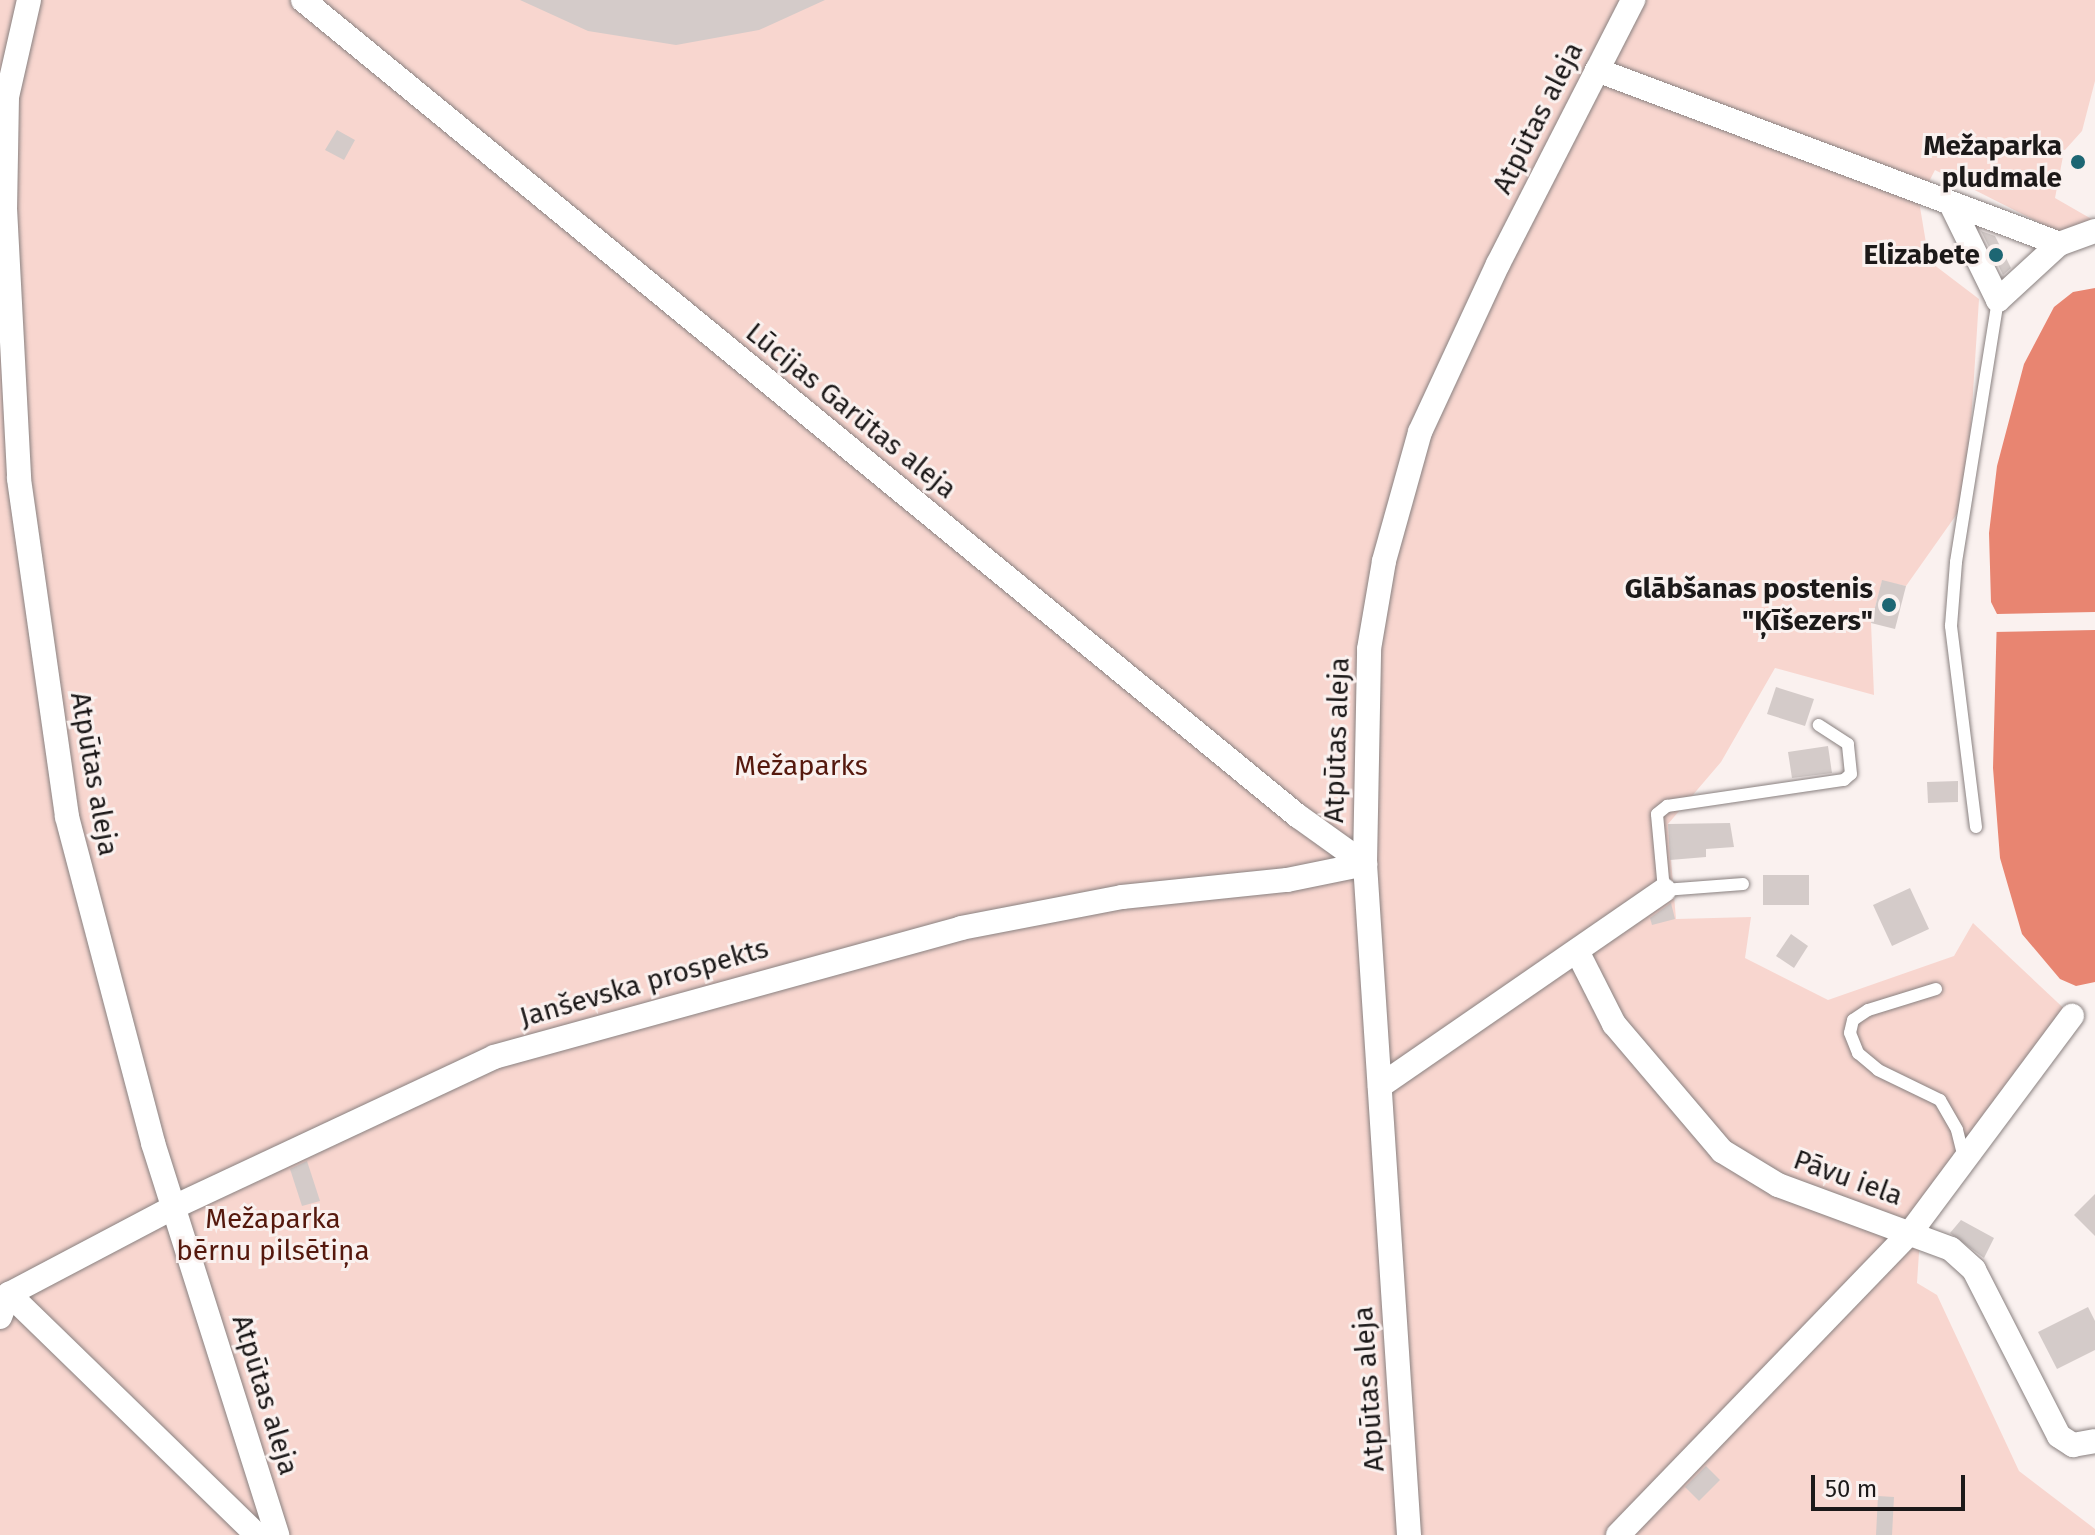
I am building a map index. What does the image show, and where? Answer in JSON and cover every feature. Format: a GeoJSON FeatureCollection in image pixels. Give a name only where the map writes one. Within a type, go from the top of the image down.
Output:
{"type":"FeatureCollection","features":[{"type":"Feature","properties":{"kind":"street","name":"Lūcijas Garūtas aleja"},"geometry":{"type":"LineString","coordinates":[[303,0],[1298,816],[1365,864]]}},
{"type":"Feature","properties":{"kind":"street","name":"Atpūtas aleja"},"geometry":{"type":"LineString","coordinates":[[1409,1535],[1365,864],[1369,649],[1384,561],[1420,432],[1498,264],[1633,0]]}},
{"type":"Feature","properties":{"kind":"street","name":"Atpūtas aleja"},"geometry":{"type":"LineString","coordinates":[[25,2],[7,97],[5,208],[19,479],[73,843],[153,1143],[176,1206],[277,1535]]}},
{"type":"Feature","properties":{"kind":"street"},"geometry":{"type":"LineString","coordinates":[[1597,70],[2059,244]]}},
{"type":"Feature","properties":{"kind":"street"},"geometry":{"type":"LineString","coordinates":[[1951,204],[1998,300],[2059,244],[2095,231]]}},
{"type":"Feature","properties":{"kind":"street","name":"Janševska prospekts"},"geometry":{"type":"LineString","coordinates":[[3,1302],[176,1206],[494,1057],[654,1009],[961,928],[1122,897],[1287,880],[1365,864]]}},
{"type":"Feature","properties":{"kind":"street"},"geometry":{"type":"LineString","coordinates":[[1380,1086],[1664,890]]}},
{"type":"Feature","properties":{"kind":"street","name":"Pāvu iela"},"geometry":{"type":"LineString","coordinates":[[1577,951],[1614,1024],[1722,1151],[1778,1185],[1951,1249],[1974,1270],[2059,1436],[2073,1445],[2095,1441]]}},
{"type":"Feature","properties":{"kind":"street"},"geometry":{"type":"LineString","coordinates":[[1618,1535],[1910,1233],[1965,1164],[2072,1016]]}},
{"type":"Feature","properties":{"kind":"street"},"geometry":{"type":"LineString","coordinates":[[3,1302],[257,1535]]}},
{"type":"Feature","properties":{"kind":"lane"},"geometry":{"type":"LineString","coordinates":[[1976,827],[1951,626],[1956,562],[1998,300]]}},
{"type":"Feature","properties":{"kind":"lane"},"geometry":{"type":"LineString","coordinates":[[1743,884],[1664,890],[1659,809],[1844,780],[1851,774],[1848,744],[1819,725]]}},
{"type":"Feature","properties":{"kind":"lane"},"geometry":{"type":"LineString","coordinates":[[1936,989],[1868,1010],[1853,1020],[1850,1033],[1858,1053],[1878,1070],[1940,1100],[1957,1130],[1965,1164]]}},
{"type":"Feature","properties":{"kind":"green space","name":"Mežaparks"},"geometry":{"type":"Polygon","coordinates":[[[0,0],[2095,0],[2095,81],[2082,131],[2064,151],[2055,198],[2095,221],[2060,233],[1935,170],[1919,201],[1929,261],[1979,299],[1966,501],[1906,586],[1882,581],[1871,623],[1874,695],[1775,668],[1721,762],[1668,824],[1676,919],[1751,917],[1745,958],[1828,1000],[1954,956],[1973,923],[2072,1016],[1922,1208],[1917,1283],[1937,1295],[2019,1471],[2095,1529],[2095,1535],[0,1535],[0,0]]]}},
{"type":"Feature","properties":{"kind":"shaded area"},"geometry":{"type":"Polygon","coordinates":[[[2095,288],[2095,982],[2076,986],[2060,979],[2022,934],[2000,858],[1993,768],[1997,614],[1991,602],[1989,533],[1997,466],[2024,364],[2054,307],[2073,292],[2095,288]]]}},
{"type":"Feature","properties":{"kind":"pier"},"geometry":{"type":"Polygon","coordinates":[[[2095,612],[2095,630],[1993,632],[1997,614],[2095,612]]]}},
{"type":"Feature","properties":{"kind":"building"},"geometry":{"type":"Polygon","coordinates":[[[520,0],[825,0],[759,30],[676,45],[588,31],[520,0]]]}},
{"type":"Feature","properties":{"kind":"building"},"geometry":{"type":"Polygon","coordinates":[[[337,130],[355,140],[344,160],[325,150],[337,130]]]}},
{"type":"Feature","properties":{"kind":"building"},"geometry":{"type":"Polygon","coordinates":[[[1981,231],[1995,236],[2011,268],[2003,275],[1981,231]]]}},
{"type":"Feature","properties":{"kind":"building","name":"Glābšanas postenis \"Ķīšezers\""},"geometry":{"type":"Polygon","coordinates":[[[1882,580],[1906,586],[1895,629],[1871,623],[1882,580]]]}},
{"type":"Feature","properties":{"kind":"building"},"geometry":{"type":"Polygon","coordinates":[[[1776,687],[1814,699],[1805,726],[1767,714],[1776,687]]]}},
{"type":"Feature","properties":{"kind":"building"},"geometry":{"type":"Polygon","coordinates":[[[1828,746],[1832,773],[1792,778],[1788,752],[1828,746]]]}},
{"type":"Feature","properties":{"kind":"building"},"geometry":{"type":"Polygon","coordinates":[[[1958,781],[1958,802],[1928,803],[1927,782],[1958,781]]]}},
{"type":"Feature","properties":{"kind":"building"},"geometry":{"type":"Polygon","coordinates":[[[1730,823],[1734,847],[1706,849],[1706,857],[1670,860],[1668,824],[1730,823]]]}},
{"type":"Feature","properties":{"kind":"building"},"geometry":{"type":"Polygon","coordinates":[[[1763,875],[1809,875],[1809,905],[1763,905],[1763,875]]]}},
{"type":"Feature","properties":{"kind":"building"},"geometry":{"type":"Polygon","coordinates":[[[1910,888],[1929,929],[1892,946],[1873,905],[1910,888]]]}},
{"type":"Feature","properties":{"kind":"building"},"geometry":{"type":"Polygon","coordinates":[[[1671,903],[1675,919],[1652,925],[1650,918],[1671,903]]]}},
{"type":"Feature","properties":{"kind":"building"},"geometry":{"type":"Polygon","coordinates":[[[1791,934],[1808,946],[1794,968],[1776,956],[1791,934]]]}},
{"type":"Feature","properties":{"kind":"building"},"geometry":{"type":"Polygon","coordinates":[[[307,1161],[320,1201],[302,1206],[290,1169],[307,1161]]]}},
{"type":"Feature","properties":{"kind":"building"},"geometry":{"type":"Polygon","coordinates":[[[2095,1194],[2095,1236],[2074,1215],[2095,1194]]]}},
{"type":"Feature","properties":{"kind":"building"},"geometry":{"type":"Polygon","coordinates":[[[1961,1220],[1994,1238],[1984,1258],[1950,1233],[1961,1220]]]}},
{"type":"Feature","properties":{"kind":"building"},"geometry":{"type":"Polygon","coordinates":[[[2088,1307],[2095,1321],[2095,1350],[2057,1369],[2038,1332],[2088,1307]]]}},
{"type":"Feature","properties":{"kind":"building"},"geometry":{"type":"Polygon","coordinates":[[[1706,1466],[1720,1480],[1699,1501],[1685,1487],[1706,1466]]]}},
{"type":"Feature","properties":{"kind":"building"},"geometry":{"type":"Polygon","coordinates":[[[1878,1496],[1894,1497],[1892,1535],[1876,1535],[1878,1496]]]}},
{"type":"Feature","properties":{"kind":"place","name":"Mežaparka pludmale"},"geometry":{"type":"Point","coordinates":[2078,162]}},
{"type":"Feature","properties":{"kind":"place","name":"Elizabete"},"geometry":{"type":"Point","coordinates":[1996,255]}},
{"type":"Feature","properties":{"kind":"place","name":"Glābšanas postenis \"Ķīšezers\""},"geometry":{"type":"Point","coordinates":[1889,605]}},
{"type":"Feature","properties":{"kind":"park label","name":"Mežaparka bērnu pilsētiņa"},"geometry":{"type":"Point","coordinates":[273,1235]}}]}
